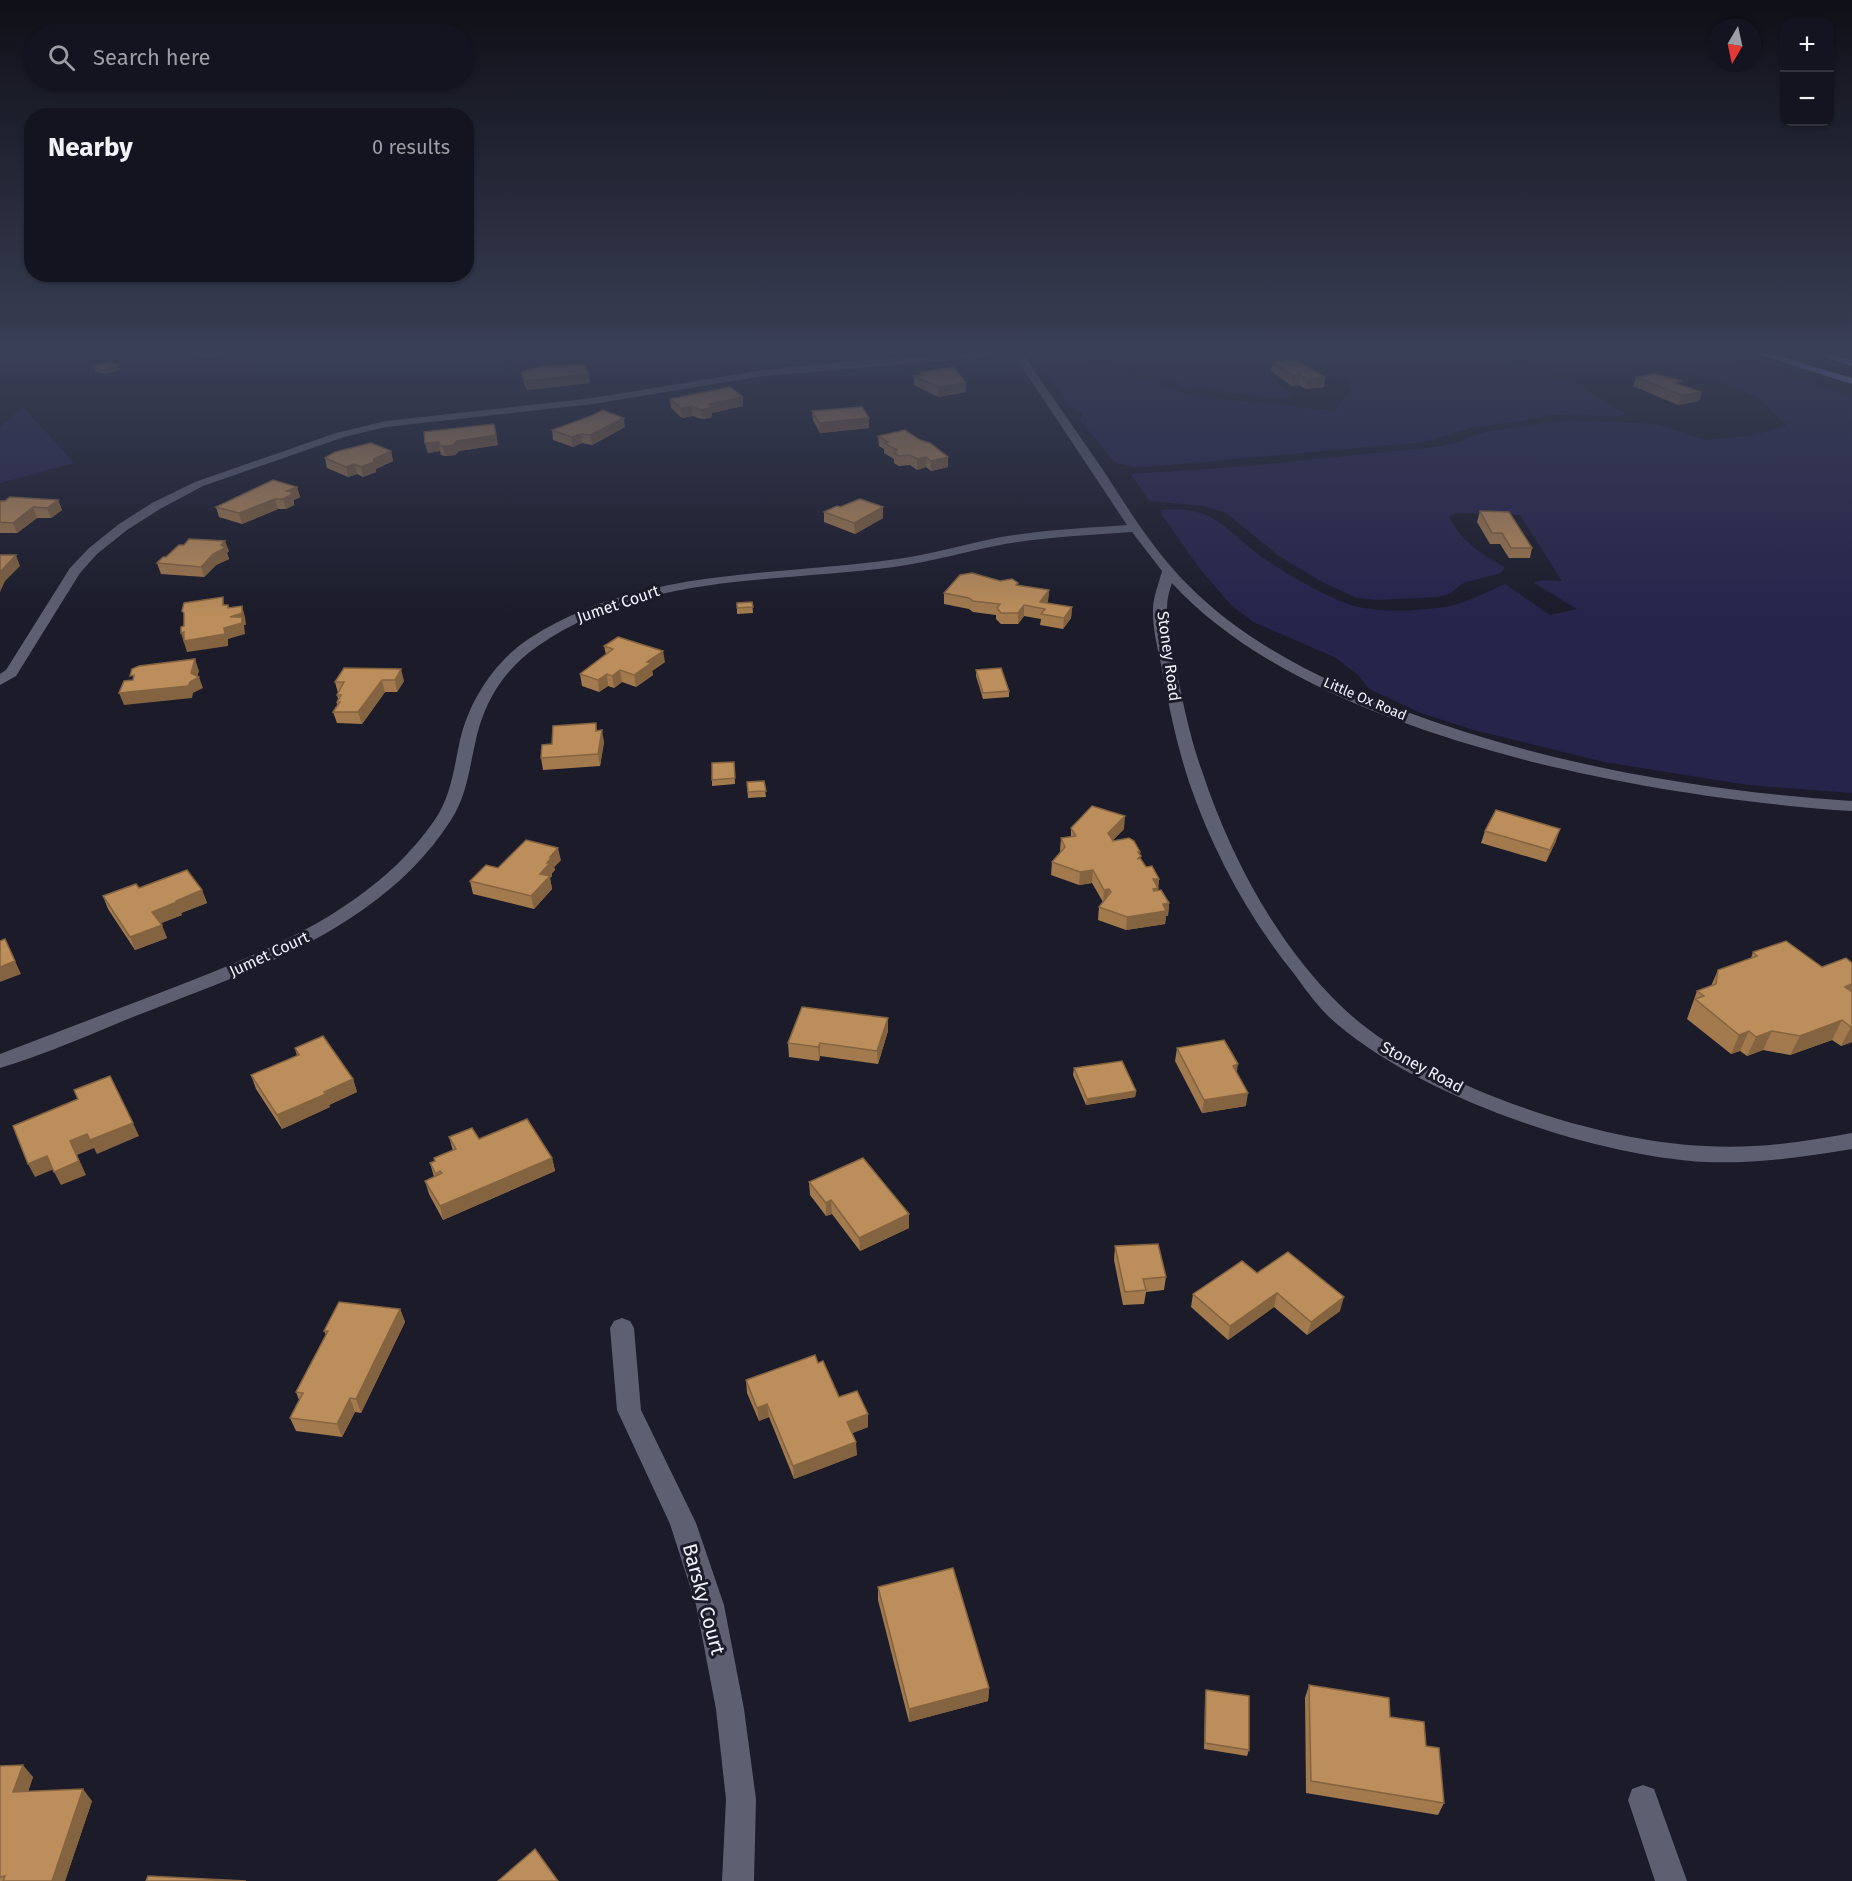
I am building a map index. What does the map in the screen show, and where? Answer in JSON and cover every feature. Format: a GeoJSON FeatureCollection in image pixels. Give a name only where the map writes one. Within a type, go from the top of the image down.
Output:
{"type":"FeatureCollection","features":[{"type":"Feature","properties":{"kind":"street"},"geometry":{"type":"LineString","coordinates":[[0,681],[11,673],[75,572],[93,551],[123,527],[156,506],[199,484],[290,451],[323,442]]}},
{"type":"Feature","properties":{"kind":"street","name":"Little Ox Road"},"geometry":{"type":"LineString","coordinates":[[1077,442],[1135,528],[1168,571],[1198,601],[1228,625],[1307,674],[1384,709],[1458,735],[1625,779],[1765,799],[1852,806]]}},
{"type":"Feature","properties":{"kind":"street","name":"Jumet Court"},"geometry":{"type":"LineString","coordinates":[[0,1061],[274,954],[333,923],[382,886],[422,848],[441,824],[462,778],[475,715],[490,685],[519,653],[575,618],[650,591],[708,579],[895,563],[1018,538],[1135,528]]}},
{"type":"Feature","properties":{"kind":"street","name":"Stoney Road"},"geometry":{"type":"LineString","coordinates":[[1168,571],[1160,607],[1163,641],[1181,734],[1207,814],[1227,858],[1278,943],[1337,1013],[1387,1052],[1461,1089],[1576,1131],[1637,1145],[1702,1154],[1767,1152],[1852,1141]]}},
{"type":"Feature","properties":{"kind":"street","name":"Barsky Court"},"geometry":{"type":"LineString","coordinates":[[622,1328],[629,1410],[684,1523],[710,1605],[730,1709],[741,1799],[738,1881]]}},
{"type":"Feature","properties":{"kind":"street"},"geometry":{"type":"LineString","coordinates":[[1643,1800],[1671,1881]]}},
{"type":"Feature","properties":{"kind":"shaded area"},"geometry":{"type":"Polygon","coordinates":[[[0,442],[55,442],[74,463],[0,483],[0,442]]]}},
{"type":"Feature","properties":{"kind":"shaded area"},"geometry":{"type":"Polygon","coordinates":[[[1098,442],[1425,442],[1135,468],[1114,462],[1098,442]]]}},
{"type":"Feature","properties":{"kind":"shaded area"},"geometry":{"type":"Polygon","coordinates":[[[1852,442],[1852,793],[1748,785],[1604,762],[1474,730],[1421,713],[1369,689],[1359,676],[1336,658],[1253,622],[1231,605],[1200,569],[1162,515],[1162,510],[1181,510],[1209,516],[1284,571],[1354,606],[1389,610],[1439,608],[1462,603],[1505,584],[1550,615],[1577,609],[1534,583],[1542,580],[1562,581],[1520,515],[1455,513],[1449,517],[1459,533],[1473,546],[1505,567],[1501,573],[1463,583],[1449,594],[1438,597],[1378,600],[1357,598],[1322,582],[1279,556],[1226,513],[1204,506],[1149,501],[1131,474],[1237,467],[1455,443],[1852,442]]]}},
{"type":"Feature","properties":{"kind":"building"},"geometry":{"type":"Polygon","coordinates":[[[425,442],[456,442],[453,445],[443,446],[439,445],[439,442],[425,442]]]}},
{"type":"Feature","properties":{"kind":"building"},"geometry":{"type":"Polygon","coordinates":[[[926,442],[948,457],[931,461],[926,457],[917,459],[910,455],[899,456],[894,453],[897,450],[884,443],[926,442]]]}},
{"type":"Feature","properties":{"kind":"building"},"geometry":{"type":"Polygon","coordinates":[[[371,443],[391,451],[361,467],[354,464],[346,467],[325,458],[335,452],[371,443]]]}},
{"type":"Feature","properties":{"kind":"building"},"geometry":{"type":"Polygon","coordinates":[[[273,480],[297,487],[287,491],[292,492],[291,495],[283,499],[275,499],[239,513],[216,507],[273,480]]]}},
{"type":"Feature","properties":{"kind":"building"},"geometry":{"type":"Polygon","coordinates":[[[10,497],[58,500],[47,508],[33,507],[13,523],[0,522],[0,501],[5,501],[10,497]]]}},
{"type":"Feature","properties":{"kind":"building"},"geometry":{"type":"Polygon","coordinates":[[[860,499],[883,507],[854,523],[824,512],[837,506],[840,507],[860,499]]]}},
{"type":"Feature","properties":{"kind":"building"},"geometry":{"type":"Polygon","coordinates":[[[1480,511],[1509,512],[1532,548],[1511,548],[1502,533],[1492,533],[1480,511]]]}},
{"type":"Feature","properties":{"kind":"building"},"geometry":{"type":"Polygon","coordinates":[[[189,539],[225,541],[221,545],[225,548],[213,554],[201,567],[157,563],[179,545],[184,545],[189,539]]]}},
{"type":"Feature","properties":{"kind":"building"},"geometry":{"type":"Polygon","coordinates":[[[0,555],[16,555],[0,572],[0,555]]]}},
{"type":"Feature","properties":{"kind":"building"},"geometry":{"type":"Polygon","coordinates":[[[972,573],[1000,581],[1012,579],[1018,583],[1016,585],[1049,590],[1040,602],[1072,607],[1064,618],[1041,614],[1045,609],[1024,605],[1018,613],[1001,613],[997,608],[1000,604],[973,601],[969,598],[944,593],[960,575],[972,573]]]}},
{"type":"Feature","properties":{"kind":"building"},"geometry":{"type":"Polygon","coordinates":[[[223,597],[223,605],[228,605],[228,608],[242,606],[242,613],[230,617],[242,617],[242,623],[224,628],[225,634],[184,641],[184,632],[181,633],[181,627],[184,626],[182,611],[184,603],[223,597]]]}},
{"type":"Feature","properties":{"kind":"building"},"geometry":{"type":"Polygon","coordinates":[[[752,602],[753,607],[737,608],[737,603],[752,602]]]}},
{"type":"Feature","properties":{"kind":"building"},"geometry":{"type":"Polygon","coordinates":[[[618,637],[663,651],[634,675],[620,670],[612,676],[607,674],[598,680],[580,674],[613,649],[604,646],[618,637]]]}},
{"type":"Feature","properties":{"kind":"building"},"geometry":{"type":"Polygon","coordinates":[[[195,659],[191,673],[199,677],[190,682],[188,686],[119,693],[124,681],[133,680],[134,675],[130,676],[132,669],[139,666],[195,659]]]}},
{"type":"Feature","properties":{"kind":"building"},"geometry":{"type":"Polygon","coordinates":[[[344,668],[401,669],[395,680],[382,680],[358,712],[333,712],[340,702],[337,702],[341,695],[337,695],[344,682],[335,682],[344,668]]]}},
{"type":"Feature","properties":{"kind":"building"},"geometry":{"type":"Polygon","coordinates":[[[1001,668],[1009,691],[983,693],[976,670],[1001,668]]]}},
{"type":"Feature","properties":{"kind":"building"},"geometry":{"type":"Polygon","coordinates":[[[596,723],[596,731],[602,730],[598,754],[541,758],[542,745],[552,744],[553,726],[596,723]]]}},
{"type":"Feature","properties":{"kind":"building"},"geometry":{"type":"Polygon","coordinates":[[[734,762],[735,778],[712,780],[712,763],[734,762]]]}},
{"type":"Feature","properties":{"kind":"building"},"geometry":{"type":"Polygon","coordinates":[[[764,781],[766,791],[748,792],[747,782],[764,781]]]}},
{"type":"Feature","properties":{"kind":"building"},"geometry":{"type":"Polygon","coordinates":[[[1092,806],[1125,816],[1108,833],[1113,841],[1129,838],[1134,841],[1141,856],[1137,859],[1140,858],[1146,867],[1152,866],[1159,879],[1153,879],[1158,888],[1153,889],[1154,891],[1161,890],[1169,903],[1163,904],[1166,911],[1127,917],[1099,907],[1111,892],[1109,889],[1104,890],[1093,870],[1080,872],[1052,862],[1065,847],[1061,838],[1076,836],[1071,828],[1092,806]]]}},
{"type":"Feature","properties":{"kind":"building"},"geometry":{"type":"Polygon","coordinates":[[[1496,810],[1560,829],[1550,850],[1485,831],[1496,810]]]}},
{"type":"Feature","properties":{"kind":"building"},"geometry":{"type":"Polygon","coordinates":[[[526,840],[558,848],[547,863],[550,863],[540,874],[550,876],[531,896],[470,881],[486,865],[498,868],[526,840]]]}},
{"type":"Feature","properties":{"kind":"building"},"geometry":{"type":"Polygon","coordinates":[[[187,870],[202,890],[152,912],[162,925],[130,937],[103,896],[136,884],[139,888],[187,870]]]}},
{"type":"Feature","properties":{"kind":"building"},"geometry":{"type":"Polygon","coordinates":[[[5,939],[15,961],[0,967],[0,941],[5,939]]]}},
{"type":"Feature","properties":{"kind":"building"},"geometry":{"type":"Polygon","coordinates":[[[1786,941],[1822,967],[1846,958],[1852,963],[1852,984],[1845,987],[1852,992],[1851,1027],[1842,1020],[1800,1036],[1772,1031],[1756,1037],[1749,1031],[1739,1035],[1695,999],[1704,996],[1697,991],[1716,984],[1718,970],[1757,956],[1753,952],[1786,941]]]}},
{"type":"Feature","properties":{"kind":"building"},"geometry":{"type":"Polygon","coordinates":[[[802,1007],[888,1018],[877,1051],[820,1043],[818,1047],[788,1043],[802,1007]]]}},
{"type":"Feature","properties":{"kind":"building"},"geometry":{"type":"Polygon","coordinates":[[[323,1036],[353,1079],[324,1092],[326,1094],[277,1115],[251,1075],[299,1055],[295,1048],[323,1036]]]}},
{"type":"Feature","properties":{"kind":"building"},"geometry":{"type":"Polygon","coordinates":[[[1224,1040],[1238,1064],[1233,1066],[1248,1093],[1204,1100],[1177,1048],[1224,1040]]]}},
{"type":"Feature","properties":{"kind":"building"},"geometry":{"type":"Polygon","coordinates":[[[1122,1061],[1136,1091],[1087,1099],[1074,1068],[1122,1061]]]}},
{"type":"Feature","properties":{"kind":"building"},"geometry":{"type":"Polygon","coordinates":[[[110,1076],[133,1123],[90,1140],[87,1134],[70,1141],[79,1161],[54,1172],[47,1156],[28,1164],[13,1126],[78,1099],[74,1090],[110,1076]]]}},
{"type":"Feature","properties":{"kind":"building"},"geometry":{"type":"Polygon","coordinates":[[[527,1119],[552,1158],[440,1206],[425,1181],[442,1173],[440,1171],[436,1174],[430,1163],[435,1161],[434,1158],[456,1149],[449,1137],[472,1128],[479,1139],[527,1119]]]}},
{"type":"Feature","properties":{"kind":"building"},"geometry":{"type":"Polygon","coordinates":[[[863,1158],[909,1214],[859,1238],[831,1200],[826,1203],[809,1182],[863,1158]]]}},
{"type":"Feature","properties":{"kind":"building"},"geometry":{"type":"Polygon","coordinates":[[[1158,1244],[1166,1277],[1143,1279],[1146,1290],[1125,1292],[1115,1246],[1158,1244]]]}},
{"type":"Feature","properties":{"kind":"building"},"geometry":{"type":"Polygon","coordinates":[[[1288,1252],[1344,1297],[1311,1322],[1277,1293],[1230,1326],[1193,1294],[1242,1261],[1257,1273],[1288,1252]]]}},
{"type":"Feature","properties":{"kind":"building"},"geometry":{"type":"Polygon","coordinates":[[[339,1302],[400,1309],[356,1399],[350,1398],[337,1424],[290,1418],[303,1393],[296,1392],[328,1331],[324,1331],[339,1302]]]}},
{"type":"Feature","properties":{"kind":"building"},"geometry":{"type":"Polygon","coordinates":[[[815,1355],[818,1363],[823,1361],[839,1397],[857,1391],[868,1414],[847,1422],[856,1442],[793,1466],[767,1404],[757,1408],[746,1380],[815,1355]]]}},
{"type":"Feature","properties":{"kind":"building"},"geometry":{"type":"Polygon","coordinates":[[[953,1568],[989,1688],[909,1709],[878,1587],[953,1568]]]}},
{"type":"Feature","properties":{"kind":"building"},"geometry":{"type":"Polygon","coordinates":[[[1309,1685],[1389,1698],[1390,1717],[1424,1722],[1426,1746],[1439,1748],[1444,1803],[1311,1781],[1309,1685]]]}},
{"type":"Feature","properties":{"kind":"building"},"geometry":{"type":"Polygon","coordinates":[[[1206,1690],[1249,1696],[1249,1750],[1205,1743],[1206,1690]]]}},
{"type":"Feature","properties":{"kind":"building"},"geometry":{"type":"Polygon","coordinates":[[[23,1765],[13,1792],[83,1789],[52,1881],[3,1881],[5,1876],[0,1877],[0,1766],[23,1765]]]}},
{"type":"Feature","properties":{"kind":"building"},"geometry":{"type":"Polygon","coordinates":[[[535,1849],[558,1881],[498,1881],[535,1849]]]}},
{"type":"Feature","properties":{"kind":"building"},"geometry":{"type":"Polygon","coordinates":[[[148,1876],[246,1881],[146,1881],[148,1876]]]}}]}
